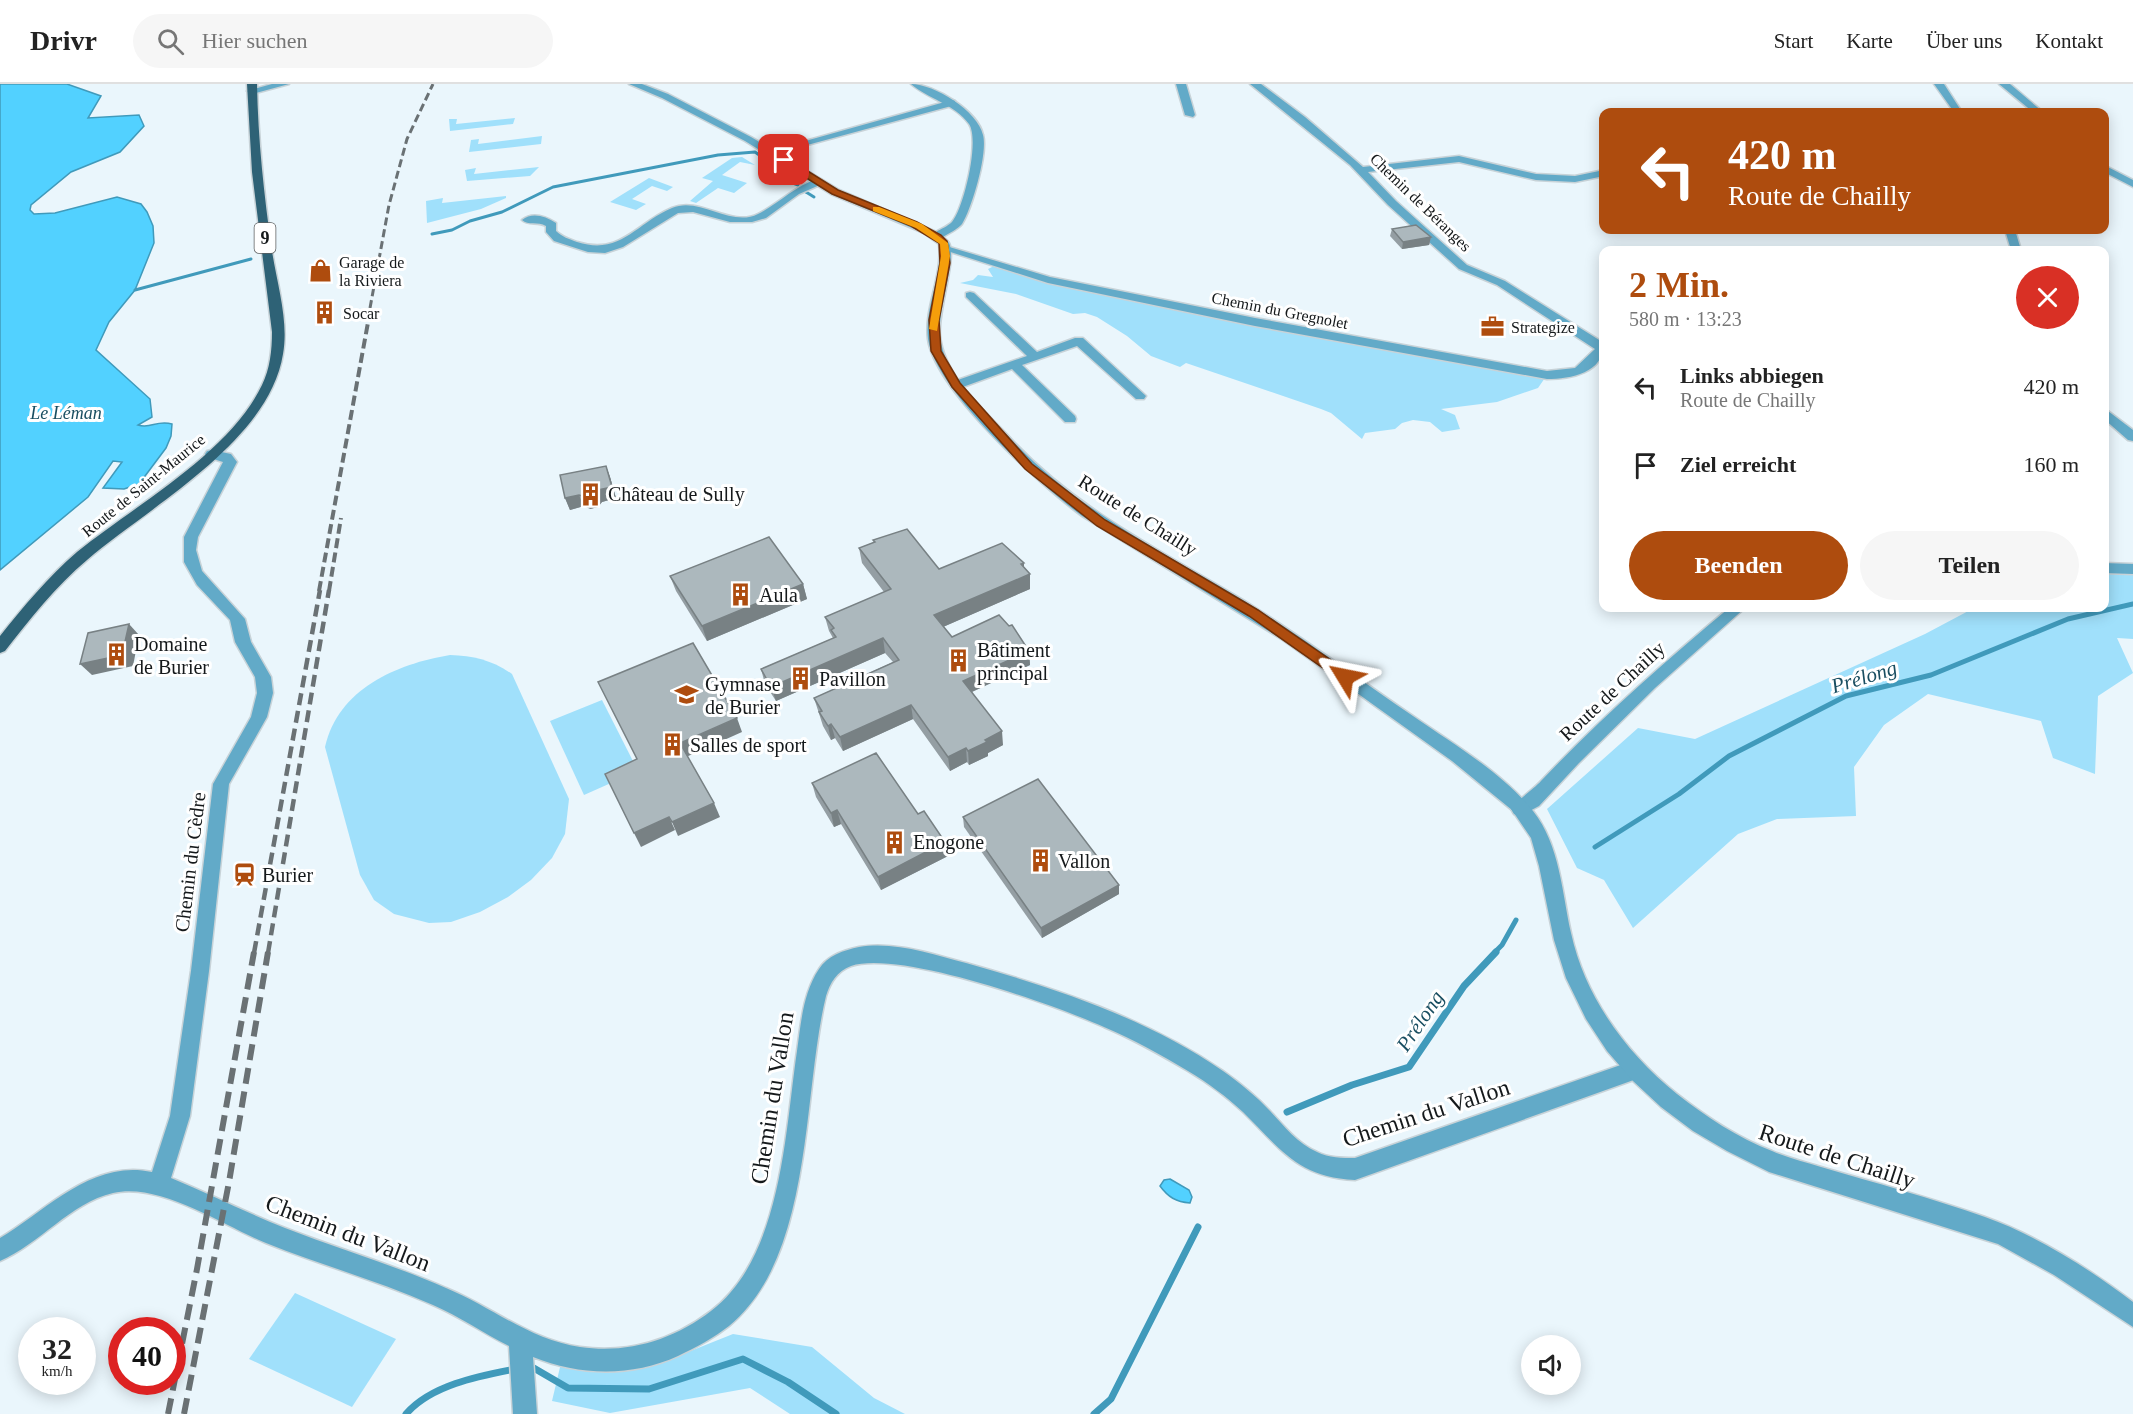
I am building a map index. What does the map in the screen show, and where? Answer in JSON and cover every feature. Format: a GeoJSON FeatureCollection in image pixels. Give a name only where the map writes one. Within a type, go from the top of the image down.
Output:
{"type":"FeatureCollection","features":[{"type":"Feature","properties":{"kind":"main road","name":"Route de Saint-Maurice"},"geometry":{"type":"LineString","coordinates":[[0,647],[49,588],[80,558],[212,454],[247,418],[257,404],[274,370],[278,356],[252,87]]}},
{"type":"Feature","properties":{"kind":"street"},"geometry":{"type":"LineString","coordinates":[[252,87],[267,84]]}},
{"type":"Feature","properties":{"kind":"street"},"geometry":{"type":"LineString","coordinates":[[252,87],[284,84]]}},
{"type":"Feature","properties":{"kind":"street"},"geometry":{"type":"LineString","coordinates":[[634,84],[665,96],[771,152],[848,198],[914,224],[938,237],[946,249]]}},
{"type":"Feature","properties":{"kind":"street"},"geometry":{"type":"LineString","coordinates":[[916,84],[964,110],[978,128],[980,138],[980,151],[961,214],[956,224],[938,237]]}},
{"type":"Feature","properties":{"kind":"street"},"geometry":{"type":"LineString","coordinates":[[1181,84],[1190,115]]}},
{"type":"Feature","properties":{"kind":"street","name":"Chemin de Béranges"},"geometry":{"type":"LineString","coordinates":[[1255,84],[1302,119],[1362,170],[1392,203],[1463,267],[1530,300],[1599,346]]}},
{"type":"Feature","properties":{"kind":"street"},"geometry":{"type":"LineString","coordinates":[[1939,84],[1955,108]]}},
{"type":"Feature","properties":{"kind":"street"},"geometry":{"type":"LineString","coordinates":[[2004,84],[2033,108]]}},
{"type":"Feature","properties":{"kind":"street"},"geometry":{"type":"LineString","coordinates":[[771,152],[952,103]]}},
{"type":"Feature","properties":{"kind":"street"},"geometry":{"type":"LineString","coordinates":[[1362,170],[1459,159],[1536,177],[1575,179],[1599,174]]}},
{"type":"Feature","properties":{"kind":"street"},"geometry":{"type":"LineString","coordinates":[[2109,171],[2133,184]]}},
{"type":"Feature","properties":{"kind":"street"},"geometry":{"type":"LineString","coordinates":[[527,220],[545,220],[552,225],[551,232],[558,239],[591,250],[602,250],[619,245],[676,210],[693,209],[730,219],[752,219],[762,216],[795,192],[818,182]]}},
{"type":"Feature","properties":{"kind":"street","name":"Chemin du Gregnolet"},"geometry":{"type":"LineString","coordinates":[[946,249],[1071,285],[1255,322],[1547,375],[1561,376],[1581,372],[1599,354]]}},
{"type":"Feature","properties":{"kind":"street","name":"Route de Chailly"},"geometry":{"type":"LineString","coordinates":[[946,249],[934,320],[936,351],[956,385],[1015,453],[1084,511],[1278,629],[1450,751],[1500,789],[1534,825],[1541,844],[1563,942],[1574,975],[1590,1010],[1608,1039],[1635,1070],[1690,1118],[1740,1148],[1800,1172],[1985,1228],[2012,1239],[2074,1272],[2133,1316]]}},
{"type":"Feature","properties":{"kind":"street"},"geometry":{"type":"LineString","coordinates":[[970,295],[1035,357]]}},
{"type":"Feature","properties":{"kind":"street"},"geometry":{"type":"LineString","coordinates":[[956,385],[1079,341],[1140,396]]}},
{"type":"Feature","properties":{"kind":"street"},"geometry":{"type":"LineString","coordinates":[[1014,364],[1070,419]]}},
{"type":"Feature","properties":{"kind":"street"},"geometry":{"type":"LineString","coordinates":[[2109,416],[2133,438]]}},
{"type":"Feature","properties":{"kind":"street","name":"Chemin du Cèdre"},"geometry":{"type":"LineString","coordinates":[[159,1184],[180,1116],[200,971],[221,784],[236,754],[254,727],[265,696],[264,681],[240,631],[237,618],[195,574],[190,559],[191,537],[229,467],[230,462],[226,457],[212,454]]}},
{"type":"Feature","properties":{"kind":"street"},"geometry":{"type":"LineString","coordinates":[[2109,568],[2133,569]]}},
{"type":"Feature","properties":{"kind":"street","name":"Route de Chailly"},"geometry":{"type":"LineString","coordinates":[[1520,809],[1533,801],[1573,758],[1649,684],[1733,612]]}},
{"type":"Feature","properties":{"kind":"street","name":"Chemin du Vallon"},"geometry":{"type":"LineString","coordinates":[[0,1250],[19,1240],[99,1185],[131,1180],[159,1184],[290,1242],[438,1295],[521,1348],[542,1349],[578,1358],[625,1360],[650,1355],[672,1347],[723,1316],[768,1255],[794,1158],[800,1091],[814,1004],[830,968],[843,960],[858,956],[878,954],[944,965],[1103,1016],[1150,1039],[1226,1085],[1255,1109],[1292,1150],[1323,1167],[1339,1170],[1355,1169],[1635,1070]]}},
{"type":"Feature","properties":{"kind":"street"},"geometry":{"type":"LineString","coordinates":[[521,1348],[525,1403]]}},
{"type":"Feature","properties":{"kind":"shaded area"},"geometry":{"type":"Polygon","coordinates":[[[515,118],[513,124],[450,131],[449,119],[457,119],[456,124],[515,118]]]}},
{"type":"Feature","properties":{"kind":"shaded area"},"geometry":{"type":"Polygon","coordinates":[[[542,136],[541,144],[469,152],[471,140],[479,139],[478,144],[542,136]]]}},
{"type":"Feature","properties":{"kind":"shaded area"},"geometry":{"type":"Polygon","coordinates":[[[742,157],[755,165],[740,162],[722,175],[747,183],[734,193],[718,188],[696,203],[690,201],[713,181],[702,178],[732,158],[742,157]]]}},
{"type":"Feature","properties":{"kind":"shaded area"},"geometry":{"type":"Polygon","coordinates":[[[539,167],[530,176],[467,181],[465,170],[476,168],[474,174],[539,167]]]}},
{"type":"Feature","properties":{"kind":"shaded area"},"geometry":{"type":"Polygon","coordinates":[[[649,178],[673,187],[667,191],[652,186],[632,199],[646,204],[636,210],[610,202],[649,178]]]}},
{"type":"Feature","properties":{"kind":"shaded area"},"geometry":{"type":"Polygon","coordinates":[[[506,196],[481,209],[427,223],[426,201],[443,198],[442,203],[506,196]]]}},
{"type":"Feature","properties":{"kind":"shaded area"},"geometry":{"type":"Polygon","coordinates":[[[994,266],[1045,282],[1547,375],[1538,388],[1497,402],[1441,409],[1455,415],[1460,429],[1442,432],[1430,422],[1413,420],[1402,423],[1395,429],[1365,433],[1362,439],[1331,413],[1321,409],[1186,363],[1180,367],[1151,356],[1127,336],[1097,317],[1085,313],[1073,314],[1016,294],[960,283],[973,280],[978,275],[993,277],[988,269],[994,266]]]}},
{"type":"Feature","properties":{"kind":"shaded area"},"geometry":{"type":"Polygon","coordinates":[[[2109,568],[2133,569],[2133,639],[2117,638],[2133,673],[2098,696],[2095,774],[2053,758],[2041,721],[1928,694],[1884,725],[1854,767],[1856,816],[1777,819],[1738,834],[1633,928],[1604,880],[1577,868],[1547,809],[1638,728],[1695,739],[1925,634],[1966,612],[2109,612],[2109,568]]]}},
{"type":"Feature","properties":{"kind":"shaded area"},"geometry":{"type":"Polygon","coordinates":[[[450,655],[482,660],[497,665],[512,674],[569,799],[565,834],[552,858],[531,880],[508,897],[480,912],[451,922],[429,923],[394,914],[374,900],[360,875],[325,747],[342,709],[372,683],[410,665],[450,655]]]}},
{"type":"Feature","properties":{"kind":"shaded area"},"geometry":{"type":"Polygon","coordinates":[[[602,700],[638,771],[584,795],[550,721],[602,700]]]}},
{"type":"Feature","properties":{"kind":"shaded area"},"geometry":{"type":"Polygon","coordinates":[[[295,1293],[396,1339],[352,1407],[249,1359],[295,1293]]]}},
{"type":"Feature","properties":{"kind":"shaded area"},"geometry":{"type":"Polygon","coordinates":[[[733,1334],[812,1347],[874,1398],[905,1414],[790,1414],[750,1388],[610,1413],[552,1401],[561,1363],[663,1362],[733,1334]]]}},
{"type":"Feature","properties":{"kind":"water","name":"Le Léman"},"geometry":{"type":"Polygon","coordinates":[[[0,84],[67,84],[101,96],[88,118],[139,115],[144,126],[120,152],[71,172],[31,205],[30,210],[34,214],[55,213],[117,197],[141,204],[147,212],[153,226],[154,243],[135,290],[109,322],[96,350],[150,399],[152,417],[138,425],[172,424],[171,436],[166,448],[139,484],[124,489],[103,488],[122,462],[113,461],[88,497],[0,570],[0,84]]]}},
{"type":"Feature","properties":{"kind":"water"},"geometry":{"type":"Polygon","coordinates":[[[1170,1179],[1189,1190],[1192,1197],[1190,1203],[1176,1200],[1163,1190],[1160,1186],[1164,1180],[1170,1179]]]}},
{"type":"Feature","properties":{"kind":"building"},"geometry":{"type":"Polygon","coordinates":[[[1416,225],[1431,237],[1403,242],[1392,229],[1416,225]]]}},
{"type":"Feature","properties":{"kind":"building"},"geometry":{"type":"Polygon","coordinates":[[[606,466],[612,487],[598,490],[586,497],[579,495],[565,498],[560,475],[606,466]]]}},
{"type":"Feature","properties":{"kind":"building","name":"Bâtiment principal"},"geometry":{"type":"Polygon","coordinates":[[[907,529],[939,569],[1002,543],[1024,563],[1021,564],[1030,574],[934,615],[952,637],[999,615],[1009,626],[1012,625],[1029,651],[963,681],[1002,731],[985,740],[987,742],[968,751],[966,748],[948,757],[911,705],[840,737],[831,724],[828,726],[819,712],[822,711],[814,698],[899,660],[883,638],[771,687],[761,669],[836,637],[831,630],[834,628],[825,617],[891,589],[859,548],[875,542],[873,540],[907,529]]]}},
{"type":"Feature","properties":{"kind":"building","name":"Aula"},"geometry":{"type":"Polygon","coordinates":[[[769,537],[803,584],[702,626],[670,576],[769,537]]]}},
{"type":"Feature","properties":{"kind":"building"},"geometry":{"type":"Polygon","coordinates":[[[129,624],[122,655],[80,664],[88,633],[129,624]]]}},
{"type":"Feature","properties":{"kind":"building","name":"Salles de sport"},"geometry":{"type":"Polygon","coordinates":[[[693,643],[737,718],[680,743],[714,803],[672,822],[669,817],[634,833],[605,774],[637,759],[598,682],[693,643]]]}},
{"type":"Feature","properties":{"kind":"building","name":"Enogone"},"geometry":{"type":"Polygon","coordinates":[[[876,753],[918,814],[924,811],[945,842],[878,877],[837,810],[831,813],[812,783],[876,753]]]}},
{"type":"Feature","properties":{"kind":"building","name":"Vallon"},"geometry":{"type":"Polygon","coordinates":[[[1038,779],[1119,885],[1041,928],[963,817],[1038,779]]]}},
{"type":"Feature","properties":{"kind":"waterway"},"geometry":{"type":"LineString","coordinates":[[432,234],[452,230],[470,221],[502,212],[553,187],[718,155],[755,152],[776,167],[781,178],[798,185]]}},
{"type":"Feature","properties":{"kind":"waterway"},"geometry":{"type":"LineString","coordinates":[[806,192],[814,197]]}},
{"type":"Feature","properties":{"kind":"waterway"},"geometry":{"type":"LineString","coordinates":[[135,290],[251,259]]}},
{"type":"Feature","properties":{"kind":"waterway","name":"Prélong"},"geometry":{"type":"LineString","coordinates":[[2109,610],[2133,604]]}},
{"type":"Feature","properties":{"kind":"waterway","name":"Prélong"},"geometry":{"type":"LineString","coordinates":[[1595,847],[1679,794],[1729,756],[1846,696],[1931,675],[2068,619],[2098,612]]}},
{"type":"Feature","properties":{"kind":"waterway","name":"Prélong"},"geometry":{"type":"LineString","coordinates":[[1494,953],[1502,945],[1516,920]]}},
{"type":"Feature","properties":{"kind":"waterway","name":"Prélong"},"geometry":{"type":"LineString","coordinates":[[1287,1112],[1352,1085],[1409,1067],[1464,986],[1496,952]]}},
{"type":"Feature","properties":{"kind":"waterway","name":"Prélong"},"geometry":{"type":"LineString","coordinates":[[1094,1414],[1111,1399],[1198,1227]]}},
{"type":"Feature","properties":{"kind":"waterway"},"geometry":{"type":"LineString","coordinates":[[527,1367],[532,1367],[568,1388],[649,1389],[743,1359],[788,1382],[836,1414]]}},
{"type":"Feature","properties":{"kind":"waterway"},"geometry":{"type":"LineString","coordinates":[[406,1414],[416,1404],[456,1383],[515,1369]]}},
{"type":"Feature","properties":{"kind":"railway"},"geometry":{"type":"LineString","coordinates":[[370,308],[389,205],[407,139],[433,84]]}},
{"type":"Feature","properties":{"kind":"railway"},"geometry":{"type":"LineString","coordinates":[[319,591],[371,306]]}},
{"type":"Feature","properties":{"kind":"railway"},"geometry":{"type":"LineString","coordinates":[[329,591],[341,518]]}},
{"type":"Feature","properties":{"kind":"railway"},"geometry":{"type":"LineString","coordinates":[[254,953],[320,590]]}},
{"type":"Feature","properties":{"kind":"railway"},"geometry":{"type":"LineString","coordinates":[[268,953],[329,590]]}},
{"type":"Feature","properties":{"kind":"railway"},"geometry":{"type":"LineString","coordinates":[[168,1414],[197,1269],[254,952]]}},
{"type":"Feature","properties":{"kind":"railway"},"geometry":{"type":"LineString","coordinates":[[184,1414],[229,1182],[268,952]]}},
{"type":"Feature","properties":{"kind":"slow traffic"},"geometry":{"type":"LineString","coordinates":[[876,209],[919,226],[944,243],[946,256],[934,329]]}},
{"type":"Feature","properties":{"kind":"place","name":"Garage de la Riviera"},"geometry":{"type":"Point","coordinates":[321,271]}},
{"type":"Feature","properties":{"kind":"place","name":"Socar"},"geometry":{"type":"Point","coordinates":[325,313]}},
{"type":"Feature","properties":{"kind":"place","name":"Strategize"},"geometry":{"type":"Point","coordinates":[1493,327]}},
{"type":"Feature","properties":{"kind":"place","name":"Château de Sully"},"geometry":{"type":"Point","coordinates":[590,494]}},
{"type":"Feature","properties":{"kind":"place","name":"Aula"},"geometry":{"type":"Point","coordinates":[741,595]}},
{"type":"Feature","properties":{"kind":"place","name":"Domaine de Burier"},"geometry":{"type":"Point","coordinates":[116,655]}},
{"type":"Feature","properties":{"kind":"place","name":"Bâtiment principal"},"geometry":{"type":"Point","coordinates":[959,661]}},
{"type":"Feature","properties":{"kind":"place","name":"Pavillon"},"geometry":{"type":"Point","coordinates":[801,679]}},
{"type":"Feature","properties":{"kind":"place","name":"Gymnase de Burier"},"geometry":{"type":"Point","coordinates":[687,695]}},
{"type":"Feature","properties":{"kind":"place","name":"Salles de sport"},"geometry":{"type":"Point","coordinates":[672,745]}},
{"type":"Feature","properties":{"kind":"place","name":"Enogone"},"geometry":{"type":"Point","coordinates":[895,842]}},
{"type":"Feature","properties":{"kind":"place","name":"Vallon"},"geometry":{"type":"Point","coordinates":[1040,861]}},
{"type":"Feature","properties":{"kind":"place","name":"Burier"},"geometry":{"type":"Point","coordinates":[244,875]}},
{"type":"Feature","properties":{"kind":"route"},"geometry":{"type":"LineString","coordinates":[[784,160],[835,192],[914,224],[938,237],[944,243],[946,256],[934,320],[936,351],[956,385],[1012,450],[1029,466],[1101,523],[1253,613],[1345,677]]}}]}
